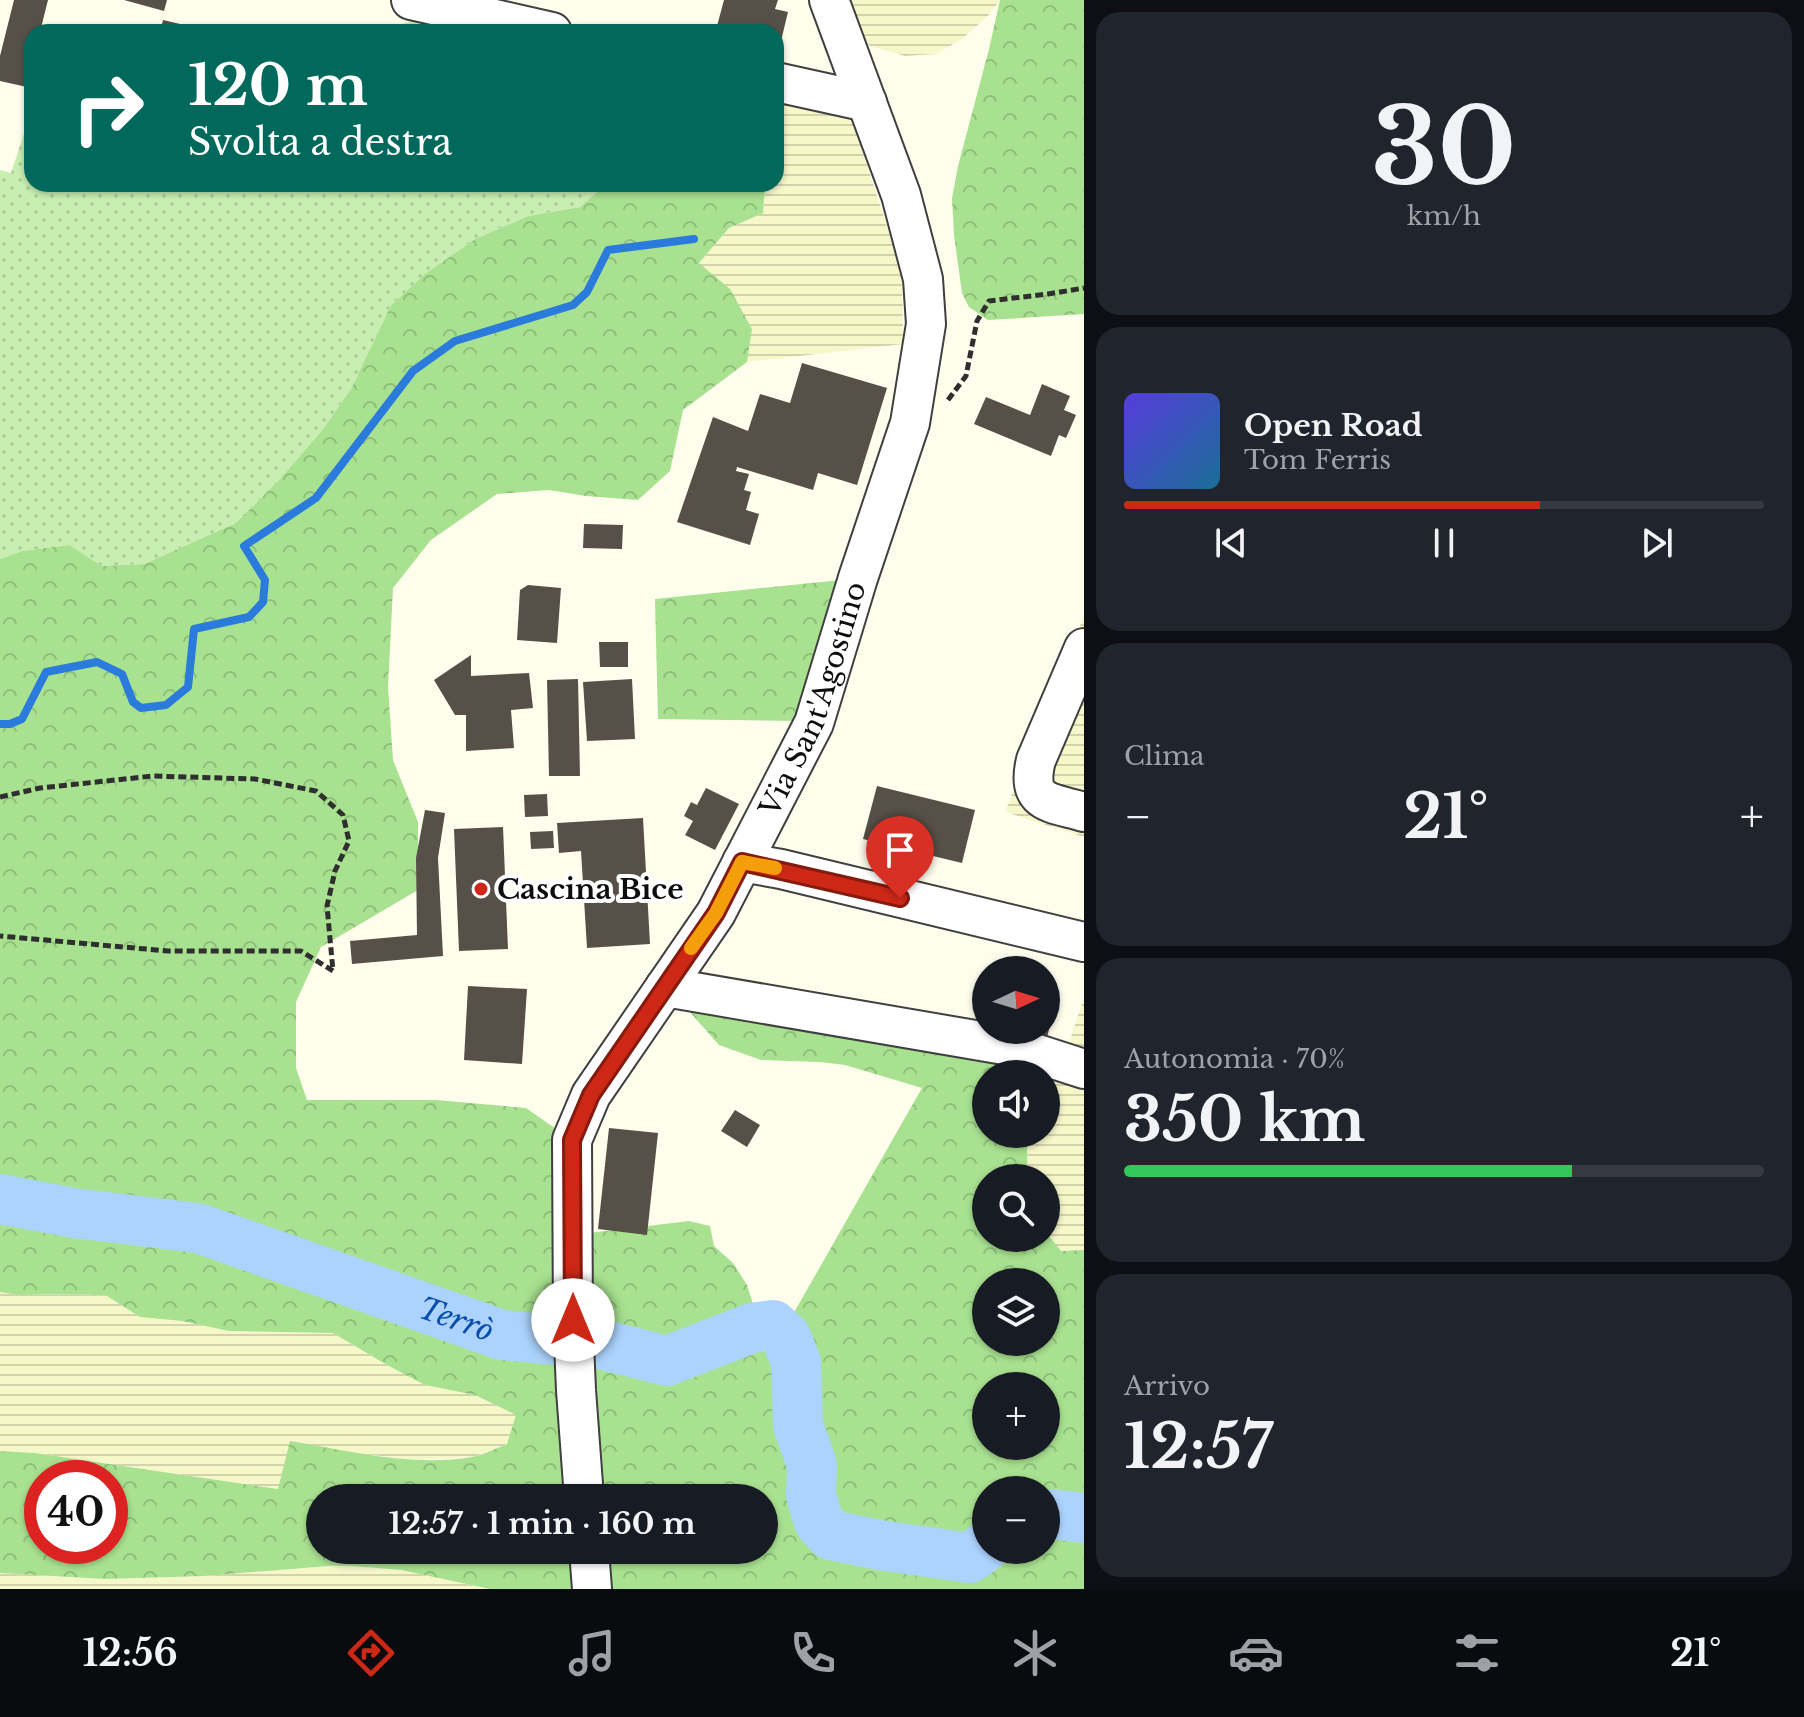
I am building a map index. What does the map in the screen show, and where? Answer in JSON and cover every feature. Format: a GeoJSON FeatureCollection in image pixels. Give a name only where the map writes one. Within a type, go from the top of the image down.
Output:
{"type":"FeatureCollection","features":[{"type":"Feature","properties":{"kind":"street"},"geometry":{"type":"LineString","coordinates":[[411,0],[517,24]]}},
{"type":"Feature","properties":{"kind":"street","name":"Via Sant'Agostino"},"geometry":{"type":"LineString","coordinates":[[583,1484],[573,1320],[572,1140],[591,1095],[716,913],[814,723],[910,423],[926,324],[923,279],[901,195],[829,0]]}},
{"type":"Feature","properties":{"kind":"street"},"geometry":{"type":"LineString","coordinates":[[784,84],[867,102]]}},
{"type":"Feature","properties":{"kind":"street"},"geometry":{"type":"LineString","coordinates":[[1084,648],[1032,775],[1036,793],[1046,801],[1084,812]]}},
{"type":"Feature","properties":{"kind":"street"},"geometry":{"type":"LineString","coordinates":[[742,862],[1084,942]]}},
{"type":"Feature","properties":{"kind":"street"},"geometry":{"type":"LineString","coordinates":[[665,987],[1016,1047],[1084,1069]]}},
{"type":"Feature","properties":{"kind":"street"},"geometry":{"type":"LineString","coordinates":[[590,1564],[592,1589]]}},
{"type":"Feature","properties":{"kind":"path"},"geometry":{"type":"LineString","coordinates":[[910,423],[935,421],[966,376],[977,321],[989,301],[1084,288]]}},
{"type":"Feature","properties":{"kind":"path"},"geometry":{"type":"LineString","coordinates":[[0,797],[40,788],[153,776],[255,779],[316,791],[343,815],[349,841],[335,871],[327,906],[333,971],[301,951],[168,951],[0,936]]}},
{"type":"Feature","properties":{"kind":"green space"},"geometry":{"type":"Polygon","coordinates":[[[839,0],[1000,0],[988,16],[962,39],[936,54],[905,56],[870,46],[850,28],[839,0]]]}},
{"type":"Feature","properties":{"kind":"green space"},"geometry":{"type":"Polygon","coordinates":[[[1000,0],[1084,0],[1084,314],[988,320],[969,307],[962,293],[952,198],[1000,0]]]}},
{"type":"Feature","properties":{"kind":"green space"},"geometry":{"type":"Polygon","coordinates":[[[420,19],[448,24],[402,24],[420,19]]]}},
{"type":"Feature","properties":{"kind":"green space"},"geometry":{"type":"Polygon","coordinates":[[[784,97],[850,113],[896,254],[902,281],[903,344],[747,362],[752,328],[699,263],[729,228],[763,213],[765,192],[784,192],[784,97]]]}},
{"type":"Feature","properties":{"kind":"green space"},"geometry":{"type":"Polygon","coordinates":[[[24,133],[24,192],[597,192],[580,207],[528,216],[475,239],[425,274],[391,305],[351,389],[323,429],[281,478],[236,523],[144,564],[102,566],[68,545],[22,551],[0,559],[0,170],[11,173],[24,133]]]}},
{"type":"Feature","properties":{"kind":"green space"},"geometry":{"type":"Polygon","coordinates":[[[597,192],[765,192],[763,213],[729,228],[699,263],[730,289],[752,329],[747,362],[683,410],[670,471],[638,500],[549,490],[497,494],[431,540],[393,588],[388,687],[393,760],[418,822],[418,890],[321,947],[296,1002],[296,1068],[307,1100],[436,1100],[526,1108],[563,1134],[572,1484],[306,1484],[306,1564],[576,1564],[577,1589],[490,1589],[401,1570],[341,1565],[204,1576],[105,1579],[0,1573],[0,1451],[82,1460],[24,1460],[24,1564],[128,1564],[128,1467],[278,1489],[290,1441],[427,1460],[472,1457],[507,1444],[516,1415],[475,1395],[425,1385],[333,1333],[229,1331],[182,1321],[140,1317],[107,1296],[0,1292],[0,559],[22,551],[69,545],[102,566],[144,564],[236,523],[281,478],[323,429],[351,389],[391,305],[425,274],[475,239],[528,216],[580,207],[597,192]]]}},
{"type":"Feature","properties":{"kind":"green space"},"geometry":{"type":"Polygon","coordinates":[[[841,580],[797,721],[658,719],[655,599],[841,580]]]}},
{"type":"Feature","properties":{"kind":"green space"},"geometry":{"type":"Polygon","coordinates":[[[1084,616],[1084,837],[1005,812],[1084,616]]]}},
{"type":"Feature","properties":{"kind":"green space"},"geometry":{"type":"Polygon","coordinates":[[[709,980],[992,1060],[972,1060],[972,1148],[1027,1148],[1028,1164],[972,1164],[972,1252],[1084,1250],[1084,1589],[612,1589],[609,1564],[778,1564],[778,1484],[602,1484],[592,1388],[589,1233],[689,1221],[710,1226],[714,1246],[733,1263],[747,1285],[754,1307],[773,1316],[792,1316],[922,1088],[845,1065],[761,1060],[719,1045],[689,1011],[709,980]]]}},
{"type":"Feature","properties":{"kind":"green space"},"geometry":{"type":"Polygon","coordinates":[[[1084,997],[1084,1250],[1060,1251],[1060,1164],[1028,1164],[1027,1148],[1060,1148],[1060,1070],[1084,997]]]}},
{"type":"Feature","properties":{"kind":"green space"},"geometry":{"type":"Polygon","coordinates":[[[0,1292],[107,1296],[140,1317],[182,1321],[229,1331],[333,1333],[425,1385],[475,1395],[517,1415],[507,1444],[474,1457],[418,1460],[371,1455],[278,1489],[128,1467],[128,1460],[82,1460],[0,1451],[0,1292]]]}},
{"type":"Feature","properties":{"kind":"green space"},"geometry":{"type":"Polygon","coordinates":[[[341,1565],[401,1570],[490,1589],[0,1589],[0,1573],[105,1579],[204,1576],[341,1565]]]}},
{"type":"Feature","properties":{"kind":"building"},"geometry":{"type":"Polygon","coordinates":[[[14,0],[48,0],[42,24],[24,24],[24,86],[0,81],[0,56],[14,0]]]}},
{"type":"Feature","properties":{"kind":"building"},"geometry":{"type":"Polygon","coordinates":[[[124,0],[167,0],[164,11],[124,0]]]}},
{"type":"Feature","properties":{"kind":"building"},"geometry":{"type":"Polygon","coordinates":[[[724,0],[778,0],[775,9],[788,12],[784,29],[784,24],[718,24],[724,0]]]}},
{"type":"Feature","properties":{"kind":"building"},"geometry":{"type":"Polygon","coordinates":[[[802,363],[887,388],[857,485],[818,473],[813,490],[737,467],[736,471],[749,474],[744,490],[751,492],[746,510],[759,514],[750,545],[677,522],[713,417],[748,431],[760,394],[790,403],[802,363]]]}},
{"type":"Feature","properties":{"kind":"building"},"geometry":{"type":"Polygon","coordinates":[[[1042,384],[1070,396],[1064,410],[1076,415],[1066,438],[1059,435],[1051,456],[974,424],[986,397],[1030,415],[1042,384]]]}},
{"type":"Feature","properties":{"kind":"building"},"geometry":{"type":"Polygon","coordinates":[[[584,524],[623,525],[622,549],[583,548],[584,524]]]}},
{"type":"Feature","properties":{"kind":"building"},"geometry":{"type":"Polygon","coordinates":[[[528,585],[561,588],[557,643],[517,640],[520,590],[528,585]]]}},
{"type":"Feature","properties":{"kind":"building"},"geometry":{"type":"Polygon","coordinates":[[[599,642],[628,642],[628,667],[600,667],[599,642]]]}},
{"type":"Feature","properties":{"kind":"building"},"geometry":{"type":"Polygon","coordinates":[[[471,655],[471,676],[529,673],[533,708],[511,710],[514,748],[466,751],[466,715],[455,715],[434,680],[471,655]]]}},
{"type":"Feature","properties":{"kind":"building"},"geometry":{"type":"Polygon","coordinates":[[[578,679],[580,776],[549,776],[547,680],[578,679]]]}},
{"type":"Feature","properties":{"kind":"building"},"geometry":{"type":"Polygon","coordinates":[[[632,679],[635,739],[587,741],[583,682],[632,679]]]}},
{"type":"Feature","properties":{"kind":"building"},"geometry":{"type":"Polygon","coordinates":[[[877,786],[975,810],[962,863],[863,839],[877,786]]]}},
{"type":"Feature","properties":{"kind":"building"},"geometry":{"type":"Polygon","coordinates":[[[706,788],[739,804],[715,850],[685,835],[693,821],[684,816],[691,802],[697,805],[706,788]]]}},
{"type":"Feature","properties":{"kind":"building"},"geometry":{"type":"Polygon","coordinates":[[[547,794],[548,816],[525,817],[524,795],[547,794]]]}},
{"type":"Feature","properties":{"kind":"building"},"geometry":{"type":"Polygon","coordinates":[[[425,810],[445,813],[438,858],[443,956],[352,964],[350,941],[417,935],[416,858],[425,810]]]}},
{"type":"Feature","properties":{"kind":"building"},"geometry":{"type":"Polygon","coordinates":[[[643,818],[650,944],[587,948],[581,851],[559,853],[557,823],[643,818]]]}},
{"type":"Feature","properties":{"kind":"building","name":"Cascina Bice"},"geometry":{"type":"Polygon","coordinates":[[[503,827],[508,949],[459,951],[454,829],[503,827]]]}},
{"type":"Feature","properties":{"kind":"building"},"geometry":{"type":"Polygon","coordinates":[[[553,831],[554,848],[531,849],[530,832],[553,831]]]}},
{"type":"Feature","properties":{"kind":"building"},"geometry":{"type":"Polygon","coordinates":[[[468,986],[527,989],[522,1064],[464,1060],[468,986]]]}},
{"type":"Feature","properties":{"kind":"building"},"geometry":{"type":"Polygon","coordinates":[[[735,1110],[760,1125],[747,1147],[721,1131],[735,1110]]]}},
{"type":"Feature","properties":{"kind":"building"},"geometry":{"type":"Polygon","coordinates":[[[609,1128],[658,1133],[647,1235],[598,1229],[609,1128]]]}},
{"type":"Feature","properties":{"kind":"waterway"},"geometry":{"type":"LineString","coordinates":[[0,724],[22,719],[46,672],[97,662],[122,674],[133,702],[141,708],[166,705],[188,687],[194,629],[249,617],[263,602],[265,580],[244,546],[316,498],[413,371],[455,341],[573,305],[587,292],[608,250],[694,239]]}},
{"type":"Feature","properties":{"kind":"waterway","name":"Terrò"},"geometry":{"type":"LineString","coordinates":[[0,1199],[74,1213],[198,1228],[502,1335],[600,1344],[667,1361],[752,1328],[773,1325],[786,1337],[796,1362],[798,1425],[812,1465],[811,1495],[819,1522],[831,1535],[879,1545],[972,1556]]}},
{"type":"Feature","properties":{"kind":"waterway","name":"Terrò"},"geometry":{"type":"LineString","coordinates":[[1060,1515],[1084,1518]]}},
{"type":"Feature","properties":{"kind":"slow traffic"},"geometry":{"type":"LineString","coordinates":[[691,948],[716,913],[742,862],[775,868]]}},
{"type":"Feature","properties":{"kind":"place","name":"Cascina Bice"},"geometry":{"type":"Point","coordinates":[481,889]}},
{"type":"Feature","properties":{"kind":"route"},"geometry":{"type":"LineString","coordinates":[[573,1320],[572,1140],[591,1095],[716,913],[742,862],[900,898]]}}]}
